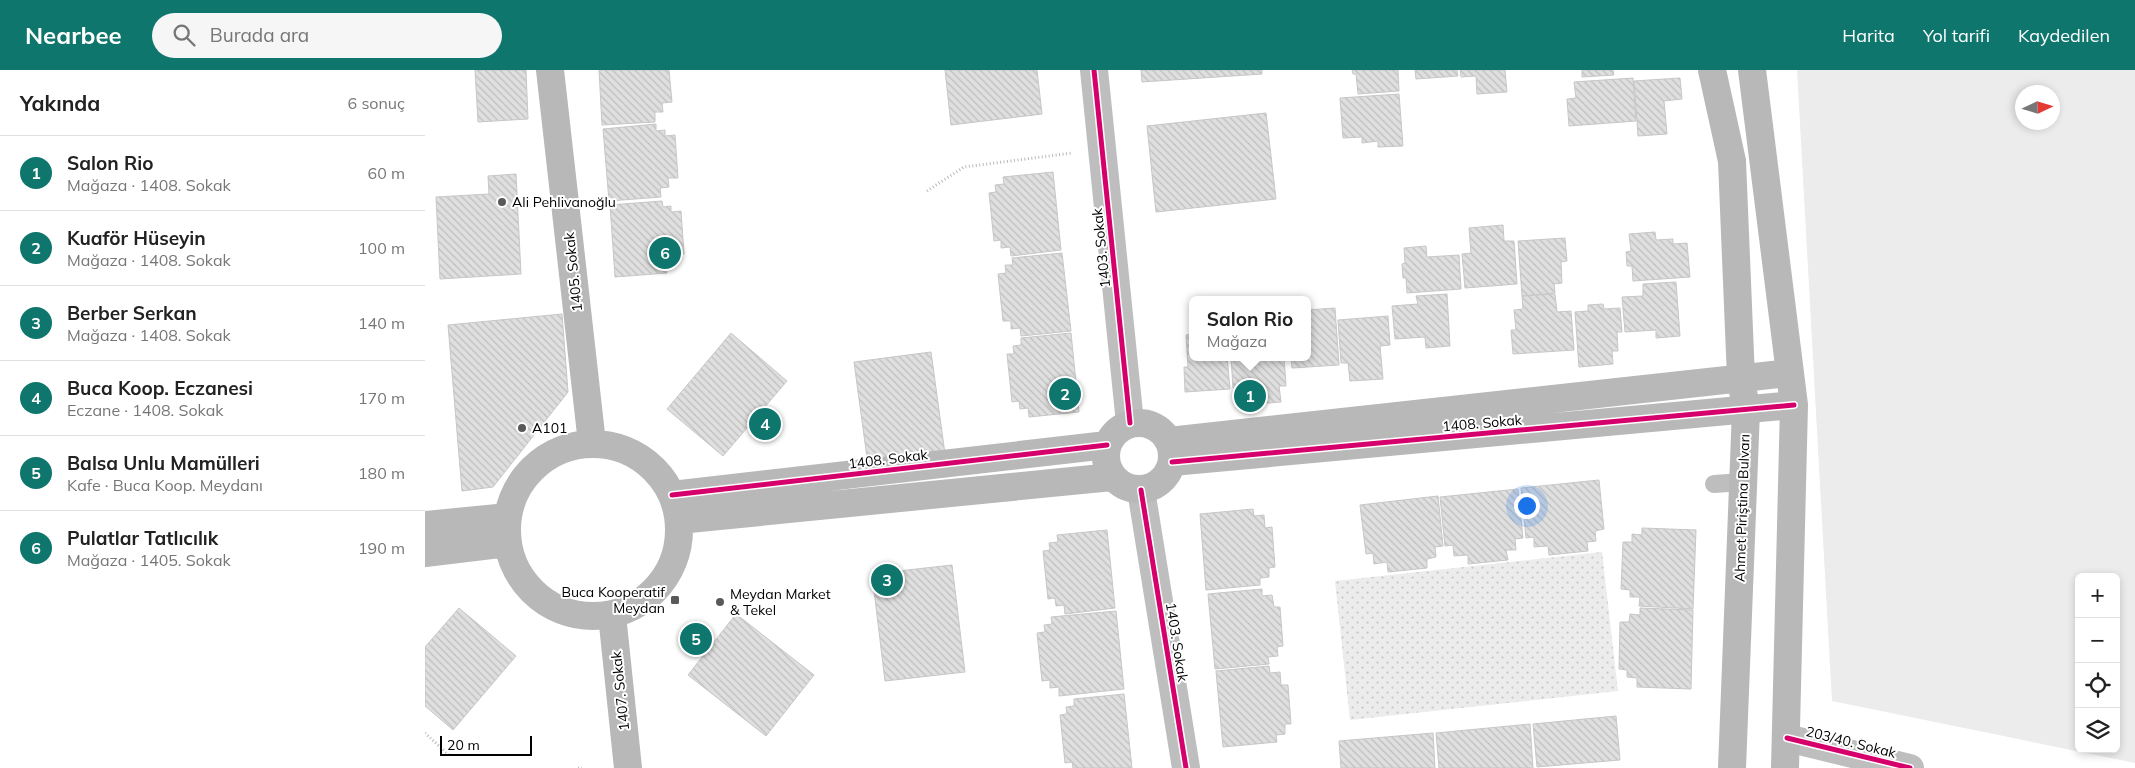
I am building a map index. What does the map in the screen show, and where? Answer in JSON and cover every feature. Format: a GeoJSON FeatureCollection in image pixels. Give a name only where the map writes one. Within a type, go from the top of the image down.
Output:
{"type":"FeatureCollection","features":[{"type":"Feature","properties":{"kind":"street","name":"1405. Sokak"},"geometry":{"type":"LineString","coordinates":[[550,70],[592,443]]}},
{"type":"Feature","properties":{"kind":"street","name":"1403. Sokak"},"geometry":{"type":"LineString","coordinates":[[1094,70],[1130,423]]}},
{"type":"Feature","properties":{"kind":"street","name":"Ahmet Piriştina Bulvarı"},"geometry":{"type":"LineString","coordinates":[[1712,70],[1732,161],[1741,378],[1746,410],[1727,715],[1732,768]]}},
{"type":"Feature","properties":{"kind":"street"},"geometry":{"type":"LineString","coordinates":[[1752,70],[1794,405],[1785,768]]}},
{"type":"Feature","properties":{"kind":"street","name":"1408. Sokak"},"geometry":{"type":"LineString","coordinates":[[1170,452],[1789,373]]}},
{"type":"Feature","properties":{"kind":"street","name":"1408. Sokak"},"geometry":{"type":"LineString","coordinates":[[1170,452],[1794,405]]}},
{"type":"Feature","properties":{"kind":"street"},"geometry":{"type":"LineString","coordinates":[[1142,422],[1153,425],[1162,432],[1170,452],[1168,473],[1152,487],[1141,490],[1120,484],[1112,477],[1106,461],[1107,445],[1112,435],[1130,423],[1142,422]]}},
{"type":"Feature","properties":{"kind":"street"},"geometry":{"type":"LineString","coordinates":[[592,443],[617,446],[640,457],[659,474],[676,508],[678,545],[671,569],[656,590],[636,606],[612,615],[584,616],[552,606],[534,593],[517,570],[508,543],[508,516],[515,493],[528,473],[546,457],[568,447],[592,443]]}},
{"type":"Feature","properties":{"kind":"street","name":"1408. Sokak"},"geometry":{"type":"LineString","coordinates":[[676,508],[1107,445]]}},
{"type":"Feature","properties":{"kind":"street"},"geometry":{"type":"LineString","coordinates":[[676,508],[1112,477]]}},
{"type":"Feature","properties":{"kind":"street","name":"1403. Sokak"},"geometry":{"type":"LineString","coordinates":[[1141,490],[1185,768]]}},
{"type":"Feature","properties":{"kind":"street"},"geometry":{"type":"LineString","coordinates":[[425,525],[508,516]]}},
{"type":"Feature","properties":{"kind":"street"},"geometry":{"type":"LineString","coordinates":[[425,553],[508,543]]}},
{"type":"Feature","properties":{"kind":"street","name":"1407. Sokak"},"geometry":{"type":"LineString","coordinates":[[612,615],[628,768]]}},
{"type":"Feature","properties":{"kind":"street","name":"203/40. Sokak"},"geometry":{"type":"LineString","coordinates":[[1787,738],[1910,768]]}},
{"type":"Feature","properties":{"kind":"lane"},"geometry":{"type":"LineString","coordinates":[[1714,484],[1743,482]]}},
{"type":"Feature","properties":{"kind":"path"},"geometry":{"type":"LineString","coordinates":[[927,191],[964,167],[1103,150]]}},
{"type":"Feature","properties":{"kind":"path"},"geometry":{"type":"LineString","coordinates":[[425,733],[450,756]]}},
{"type":"Feature","properties":{"kind":"shaded area"},"geometry":{"type":"Polygon","coordinates":[[[1797,70],[2135,70],[2135,763],[2086,753],[2120,753],[2120,573],[2075,573],[2075,751],[1832,701],[1797,70]]]}},
{"type":"Feature","properties":{"kind":"shaded area"},"geometry":{"type":"Polygon","coordinates":[[[1602,552],[1618,691],[1350,720],[1335,581],[1602,552]]]}},
{"type":"Feature","properties":{"kind":"building"},"geometry":{"type":"Polygon","coordinates":[[[475,70],[526,70],[528,119],[478,122],[475,70]]]}},
{"type":"Feature","properties":{"kind":"building"},"geometry":{"type":"Polygon","coordinates":[[[599,70],[669,70],[672,102],[662,103],[663,112],[655,112],[655,122],[602,125],[599,70]]]}},
{"type":"Feature","properties":{"kind":"building"},"geometry":{"type":"Polygon","coordinates":[[[945,70],[1037,70],[1042,114],[951,125],[945,70]]]}},
{"type":"Feature","properties":{"kind":"building"},"geometry":{"type":"Polygon","coordinates":[[[1141,70],[1262,70],[1262,74],[1142,82],[1141,70]]]}},
{"type":"Feature","properties":{"kind":"building"},"geometry":{"type":"Polygon","coordinates":[[[1352,70],[1398,70],[1399,91],[1358,94],[1356,74],[1353,74],[1352,70]]]}},
{"type":"Feature","properties":{"kind":"building"},"geometry":{"type":"Polygon","coordinates":[[[1415,70],[1457,70],[1458,76],[1416,79],[1415,70]]]}},
{"type":"Feature","properties":{"kind":"building"},"geometry":{"type":"Polygon","coordinates":[[[1460,70],[1505,70],[1507,92],[1477,94],[1476,76],[1461,77],[1460,70]]]}},
{"type":"Feature","properties":{"kind":"building"},"geometry":{"type":"Polygon","coordinates":[[[1582,70],[1613,70],[1614,75],[1582,77],[1582,70]]]}},
{"type":"Feature","properties":{"kind":"building"},"geometry":{"type":"Polygon","coordinates":[[[1633,78],[1636,121],[1569,126],[1567,99],[1576,98],[1574,82],[1633,78]]]}},
{"type":"Feature","properties":{"kind":"building"},"geometry":{"type":"Polygon","coordinates":[[[1680,78],[1682,99],[1664,101],[1667,134],[1638,136],[1634,81],[1680,78]]]}},
{"type":"Feature","properties":{"kind":"building"},"geometry":{"type":"Polygon","coordinates":[[[1399,94],[1403,146],[1378,147],[1378,141],[1362,143],[1362,137],[1343,138],[1340,98],[1399,94]]]}},
{"type":"Feature","properties":{"kind":"building"},"geometry":{"type":"Polygon","coordinates":[[[1266,113],[1276,199],[1156,212],[1147,126],[1266,113]]]}},
{"type":"Feature","properties":{"kind":"building"},"geometry":{"type":"Polygon","coordinates":[[[656,124],[656,131],[665,130],[665,136],[675,135],[678,178],[668,178],[669,187],[660,188],[661,197],[609,201],[603,129],[656,124]]]}},
{"type":"Feature","properties":{"kind":"building"},"geometry":{"type":"Polygon","coordinates":[[[1053,172],[1061,250],[1011,256],[1010,247],[1001,248],[1001,240],[994,241],[989,193],[996,192],[995,185],[1004,184],[1003,177],[1053,172]]]}},
{"type":"Feature","properties":{"kind":"building"},"geometry":{"type":"Polygon","coordinates":[[[516,174],[521,274],[440,279],[436,197],[489,194],[488,176],[516,174]]]}},
{"type":"Feature","properties":{"kind":"building"},"geometry":{"type":"Polygon","coordinates":[[[662,201],[663,207],[671,206],[671,212],[681,211],[684,254],[674,254],[675,263],[667,264],[667,273],[615,277],[610,205],[662,201]]]}},
{"type":"Feature","properties":{"kind":"building"},"geometry":{"type":"Polygon","coordinates":[[[1503,225],[1504,241],[1514,241],[1517,284],[1465,288],[1462,254],[1471,253],[1469,228],[1503,225]]]}},
{"type":"Feature","properties":{"kind":"building"},"geometry":{"type":"Polygon","coordinates":[[[1655,232],[1656,240],[1673,239],[1673,244],[1687,243],[1690,277],[1633,281],[1632,266],[1627,266],[1626,252],[1631,251],[1629,234],[1655,232]]]}},
{"type":"Feature","properties":{"kind":"building"},"geometry":{"type":"Polygon","coordinates":[[[1565,238],[1567,261],[1561,262],[1562,283],[1554,284],[1555,293],[1522,296],[1518,241],[1565,238]]]}},
{"type":"Feature","properties":{"kind":"building"},"geometry":{"type":"Polygon","coordinates":[[[1426,246],[1427,257],[1459,255],[1461,289],[1407,293],[1406,278],[1403,278],[1402,264],[1405,263],[1404,248],[1426,246]]]}},
{"type":"Feature","properties":{"kind":"building"},"geometry":{"type":"Polygon","coordinates":[[[1062,253],[1071,331],[1021,336],[1020,328],[1011,329],[1011,321],[1003,321],[998,274],[1006,273],[1005,265],[1013,265],[1012,258],[1062,253]]]}},
{"type":"Feature","properties":{"kind":"building"},"geometry":{"type":"Polygon","coordinates":[[[1676,282],[1680,336],[1656,338],[1656,330],[1625,332],[1622,297],[1643,296],[1643,284],[1676,282]]]}},
{"type":"Feature","properties":{"kind":"building"},"geometry":{"type":"Polygon","coordinates":[[[1447,294],[1450,346],[1426,348],[1425,337],[1395,339],[1392,306],[1418,304],[1416,296],[1447,294]]]}},
{"type":"Feature","properties":{"kind":"building"},"geometry":{"type":"Polygon","coordinates":[[[1555,294],[1557,312],[1571,311],[1574,350],[1513,354],[1511,330],[1516,330],[1514,310],[1523,309],[1522,296],[1555,294]]]}},
{"type":"Feature","properties":{"kind":"building"},"geometry":{"type":"Polygon","coordinates":[[[1603,304],[1604,309],[1620,308],[1622,332],[1617,332],[1618,351],[1612,351],[1613,364],[1579,367],[1575,312],[1588,311],[1588,305],[1603,304]]]}},
{"type":"Feature","properties":{"kind":"building"},"geometry":{"type":"Polygon","coordinates":[[[1335,308],[1339,365],[1292,368],[1291,361],[1311,361],[1311,310],[1335,308]]]}},
{"type":"Feature","properties":{"kind":"building"},"geometry":{"type":"Polygon","coordinates":[[[562,314],[568,392],[493,487],[462,491],[448,325],[562,314]]]}},
{"type":"Feature","properties":{"kind":"building"},"geometry":{"type":"Polygon","coordinates":[[[1388,316],[1390,345],[1380,346],[1383,379],[1350,381],[1348,363],[1341,363],[1338,320],[1388,316]]]}},
{"type":"Feature","properties":{"kind":"building"},"geometry":{"type":"Polygon","coordinates":[[[731,333],[787,381],[723,456],[667,409],[731,333]]]}},
{"type":"Feature","properties":{"kind":"building"},"geometry":{"type":"Polygon","coordinates":[[[1071,333],[1079,412],[1029,417],[1028,408],[1020,409],[1019,401],[1012,402],[1007,354],[1014,354],[1013,346],[1021,345],[1021,338],[1071,333]]]}},
{"type":"Feature","properties":{"kind":"building"},"geometry":{"type":"Polygon","coordinates":[[[1186,335],[1189,335],[1189,361],[1227,361],[1230,389],[1185,392],[1184,367],[1188,367],[1186,335]]]}},
{"type":"Feature","properties":{"kind":"building"},"geometry":{"type":"Polygon","coordinates":[[[931,352],[945,454],[868,465],[854,362],[931,352]]]}},
{"type":"Feature","properties":{"kind":"building"},"geometry":{"type":"Polygon","coordinates":[[[1231,361],[1284,361],[1286,386],[1279,386],[1281,402],[1244,405],[1242,388],[1233,388],[1231,361]]]}},
{"type":"Feature","properties":{"kind":"building"},"geometry":{"type":"Polygon","coordinates":[[[1599,480],[1604,529],[1595,531],[1596,541],[1587,542],[1588,551],[1549,555],[1548,546],[1534,547],[1534,537],[1526,538],[1521,488],[1599,480]]]}},
{"type":"Feature","properties":{"kind":"building"},"geometry":{"type":"Polygon","coordinates":[[[1518,489],[1523,538],[1515,539],[1516,550],[1506,550],[1508,560],[1468,564],[1468,555],[1454,556],[1453,545],[1445,546],[1440,497],[1518,489]]]}},
{"type":"Feature","properties":{"kind":"building"},"geometry":{"type":"Polygon","coordinates":[[[1438,496],[1443,546],[1435,547],[1436,557],[1427,559],[1427,568],[1388,572],[1387,562],[1374,564],[1373,553],[1366,554],[1360,505],[1438,496]]]}},
{"type":"Feature","properties":{"kind":"building"},"geometry":{"type":"Polygon","coordinates":[[[1253,509],[1254,516],[1264,515],[1265,528],[1272,527],[1275,567],[1269,568],[1269,577],[1260,578],[1260,585],[1206,590],[1200,514],[1253,509]]]}},
{"type":"Feature","properties":{"kind":"building"},"geometry":{"type":"Polygon","coordinates":[[[1642,528],[1696,530],[1693,609],[1639,606],[1640,597],[1630,597],[1630,590],[1621,589],[1623,542],[1632,542],[1632,534],[1642,535],[1642,528]]]}},
{"type":"Feature","properties":{"kind":"building"},"geometry":{"type":"Polygon","coordinates":[[[1107,530],[1115,608],[1065,614],[1064,605],[1056,606],[1055,598],[1048,599],[1043,551],[1050,550],[1049,543],[1058,542],[1057,535],[1107,530]]]}},
{"type":"Feature","properties":{"kind":"building"},"geometry":{"type":"Polygon","coordinates":[[[952,565],[965,672],[885,681],[872,574],[952,565]]]}},
{"type":"Feature","properties":{"kind":"building"},"geometry":{"type":"Polygon","coordinates":[[[1262,589],[1262,596],[1272,595],[1274,607],[1280,607],[1283,646],[1277,647],[1278,656],[1268,657],[1269,664],[1215,669],[1208,594],[1262,589]]]}},
{"type":"Feature","properties":{"kind":"building"},"geometry":{"type":"Polygon","coordinates":[[[459,608],[516,656],[453,730],[425,706],[425,647],[459,608]]]}},
{"type":"Feature","properties":{"kind":"building"},"geometry":{"type":"Polygon","coordinates":[[[1640,608],[1693,610],[1691,689],[1637,687],[1637,678],[1627,677],[1627,670],[1619,669],[1620,622],[1629,622],[1630,614],[1640,615],[1640,608]]]}},
{"type":"Feature","properties":{"kind":"building"},"geometry":{"type":"Polygon","coordinates":[[[1116,611],[1124,689],[1059,696],[1059,687],[1050,688],[1050,680],[1042,681],[1037,633],[1045,632],[1044,625],[1052,624],[1051,617],[1116,611]]]}},
{"type":"Feature","properties":{"kind":"building"},"geometry":{"type":"Polygon","coordinates":[[[736,614],[814,675],[766,736],[688,675],[736,614]]]}},
{"type":"Feature","properties":{"kind":"building"},"geometry":{"type":"Polygon","coordinates":[[[1269,666],[1270,673],[1280,672],[1281,685],[1288,685],[1291,724],[1285,724],[1285,734],[1276,735],[1277,742],[1223,747],[1216,671],[1269,666]]]}},
{"type":"Feature","properties":{"kind":"building"},"geometry":{"type":"Polygon","coordinates":[[[1124,694],[1132,768],[1073,768],[1072,762],[1065,763],[1060,715],[1067,714],[1066,707],[1074,706],[1074,699],[1124,694]]]}},
{"type":"Feature","properties":{"kind":"building"},"geometry":{"type":"Polygon","coordinates":[[[1616,716],[1620,760],[1537,767],[1533,724],[1616,716]]]}},
{"type":"Feature","properties":{"kind":"building"},"geometry":{"type":"Polygon","coordinates":[[[1530,724],[1533,768],[1439,768],[1436,733],[1530,724]]]}},
{"type":"Feature","properties":{"kind":"building"},"geometry":{"type":"Polygon","coordinates":[[[1433,733],[1435,768],[1341,768],[1339,741],[1433,733]]]}},
{"type":"Feature","properties":{"kind":"cycle path"},"geometry":{"type":"LineString","coordinates":[[1094,70],[1130,423]]}},
{"type":"Feature","properties":{"kind":"cycle path"},"geometry":{"type":"LineString","coordinates":[[1172,462],[1794,405]]}},
{"type":"Feature","properties":{"kind":"cycle path"},"geometry":{"type":"LineString","coordinates":[[672,495],[1107,445]]}},
{"type":"Feature","properties":{"kind":"cycle path"},"geometry":{"type":"LineString","coordinates":[[1141,490],[1186,768]]}},
{"type":"Feature","properties":{"kind":"cycle path"},"geometry":{"type":"LineString","coordinates":[[1787,738],[1910,768]]}},
{"type":"Feature","properties":{"kind":"place","name":"Ali Pehlivanoğlu"},"geometry":{"type":"Point","coordinates":[502,202]}},
{"type":"Feature","properties":{"kind":"place","name":"Pulatlar Tatlıcılık"},"geometry":{"type":"Point","coordinates":[665,253]}},
{"type":"Feature","properties":{"kind":"place","name":"Kuaför Hüseyin"},"geometry":{"type":"Point","coordinates":[1065,394]}},
{"type":"Feature","properties":{"kind":"place","name":"Salon Rio"},"geometry":{"type":"Point","coordinates":[1250,396]}},
{"type":"Feature","properties":{"kind":"place","name":"Buca Koop. Eczanesi"},"geometry":{"type":"Point","coordinates":[765,424]}},
{"type":"Feature","properties":{"kind":"place","name":"A101"},"geometry":{"type":"Point","coordinates":[522,428]}},
{"type":"Feature","properties":{"kind":"place","name":"Berber Serkan"},"geometry":{"type":"Point","coordinates":[887,580]}},
{"type":"Feature","properties":{"kind":"place","name":"Buca Kooperatif Meydan"},"geometry":{"type":"Point","coordinates":[675,600]}},
{"type":"Feature","properties":{"kind":"place","name":"Meydan Market & Tekel"},"geometry":{"type":"Point","coordinates":[720,602]}},
{"type":"Feature","properties":{"kind":"place","name":"Balsa Unlu Mamülleri"},"geometry":{"type":"Point","coordinates":[696,639]}}]}
